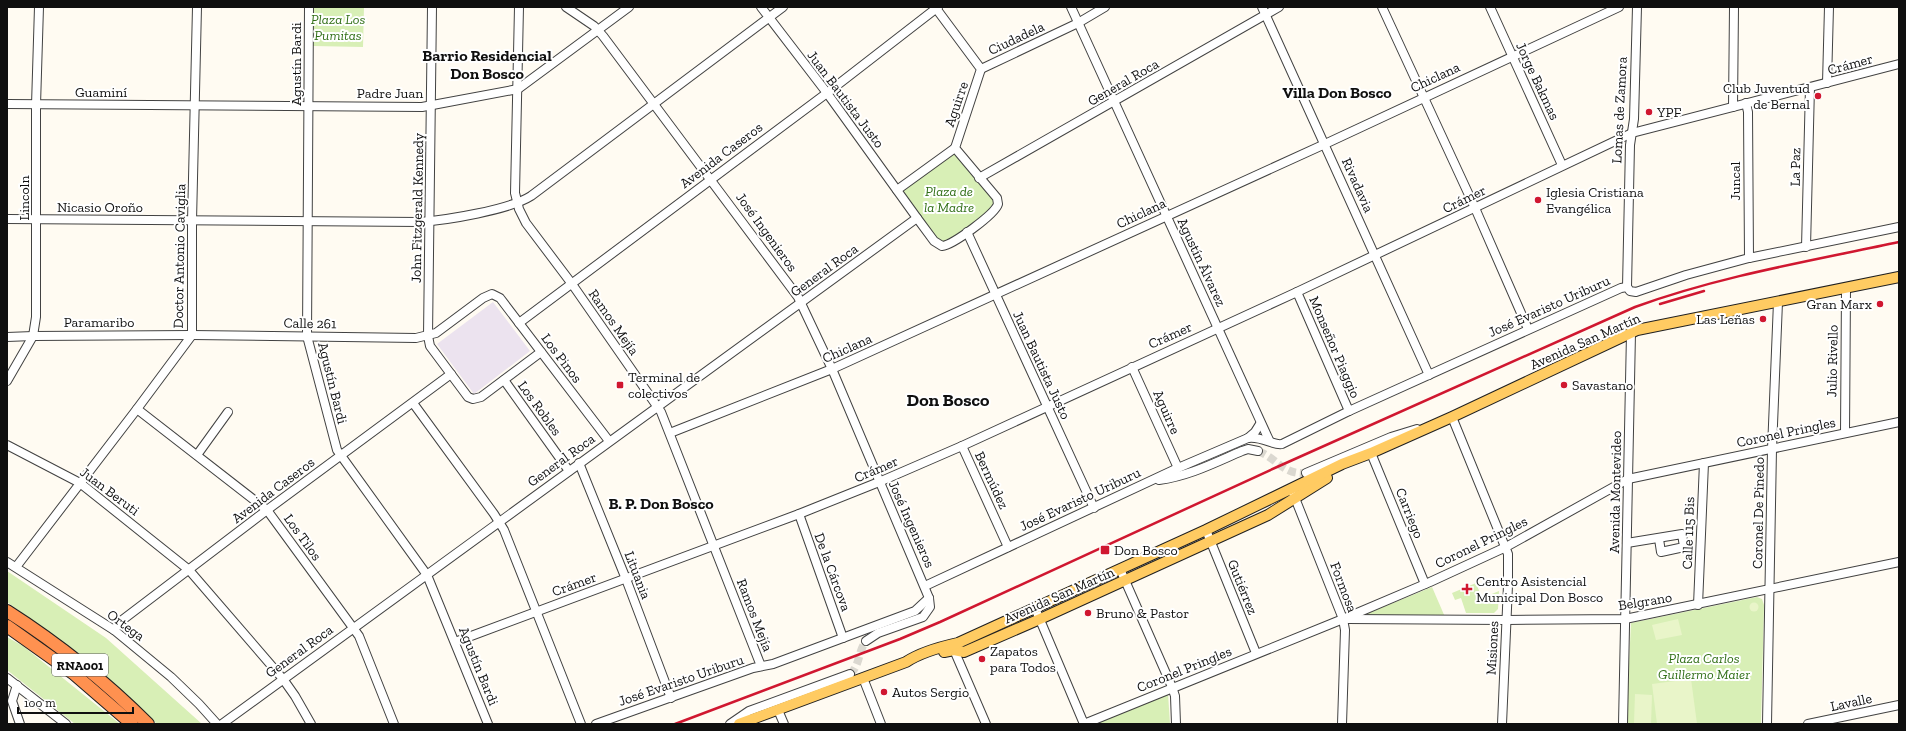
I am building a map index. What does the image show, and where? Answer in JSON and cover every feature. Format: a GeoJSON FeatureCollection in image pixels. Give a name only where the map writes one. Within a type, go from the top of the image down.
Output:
{"type":"FeatureCollection","features":[{"type":"Feature","properties":{"kind":"highway","name":"RNA001"},"geometry":{"type":"LineString","coordinates":[[7,611],[50,641],[100,681],[148,724]]}},
{"type":"Feature","properties":{"kind":"highway","name":"RNA001"},"geometry":{"type":"LineString","coordinates":[[7,626],[73,673],[132,724]]}},
{"type":"Feature","properties":{"kind":"main road","name":"Avenida San Martín"},"geometry":{"type":"LineString","coordinates":[[744,723],[906,662],[913,657],[934,649],[958,643],[1206,530],[1293,493],[1368,454],[1437,424],[1631,333],[1678,321],[1846,289],[1899,277]]}},
{"type":"Feature","properties":{"kind":"main road","name":"Avenida San Martín"},"geometry":{"type":"LineString","coordinates":[[906,662],[918,662],[954,650],[961,652],[968,650],[1040,619],[1268,515],[1293,493]]}},
{"type":"Feature","properties":{"kind":"main road"},"geometry":{"type":"LineString","coordinates":[[968,650],[971,643],[974,641],[1009,625],[1008,620]]}},
{"type":"Feature","properties":{"kind":"street","name":"Lincoln"},"geometry":{"type":"LineString","coordinates":[[7,381],[33,336],[36,317],[38,219],[36,105],[39,7]]}},
{"type":"Feature","properties":{"kind":"street","name":"Doctor Antonio Caviglia"},"geometry":{"type":"LineString","coordinates":[[16,567],[192,335],[192,220],[197,7]]}},
{"type":"Feature","properties":{"kind":"street","name":"Agustín Bardi"},"geometry":{"type":"LineString","coordinates":[[310,7],[307,336],[335,445],[340,456],[427,575],[488,724]]}},
{"type":"Feature","properties":{"kind":"street","name":"John Fitzgerald Kennedy"},"geometry":{"type":"LineString","coordinates":[[432,7],[428,336],[433,351],[468,397],[473,399],[481,397],[504,380]]}},
{"type":"Feature","properties":{"kind":"street","name":"Ramos Mejía"},"geometry":{"type":"LineString","coordinates":[[519,7],[515,193],[517,204],[526,223],[572,284],[658,406],[670,433],[761,666]]}},
{"type":"Feature","properties":{"kind":"street","name":"José Ingenieros"},"geometry":{"type":"LineString","coordinates":[[566,7],[598,30],[711,179],[801,303],[832,369],[929,598]]}},
{"type":"Feature","properties":{"kind":"street","name":"Padre Juan"},"geometry":{"type":"LineString","coordinates":[[194,104],[431,106],[518,89],[629,7]]}},
{"type":"Feature","properties":{"kind":"street","name":"Juan Bautista Justo"},"geometry":{"type":"LineString","coordinates":[[761,7],[827,93],[938,245],[946,246],[967,232],[1094,508]]}},
{"type":"Feature","properties":{"kind":"street","name":"Nicasio Oroño"},"geometry":{"type":"LineString","coordinates":[[7,219],[429,222],[517,204],[531,196],[783,7]]}},
{"type":"Feature","properties":{"kind":"street","name":"Aguirre"},"geometry":{"type":"LineString","coordinates":[[937,7],[981,69],[955,148],[997,198],[997,208],[967,232]]}},
{"type":"Feature","properties":{"kind":"street","name":"Avenida Caseros"},"geometry":{"type":"LineString","coordinates":[[519,323],[827,93],[937,7]]}},
{"type":"Feature","properties":{"kind":"street","name":"Agustín Álvarez"},"geometry":{"type":"LineString","coordinates":[[1071,7],[1167,215],[1260,424],[1269,440]]}},
{"type":"Feature","properties":{"kind":"street","name":"Ciudadela"},"geometry":{"type":"LineString","coordinates":[[981,69],[1078,23],[1105,7]]}},
{"type":"Feature","properties":{"kind":"street","name":"General Roca"},"geometry":{"type":"LineString","coordinates":[[979,178],[1114,102],[1264,11],[1279,7]]}},
{"type":"Feature","properties":{"kind":"street"},"geometry":{"type":"LineString","coordinates":[[1382,7],[1475,208],[1528,330]]}},
{"type":"Feature","properties":{"kind":"street","name":"Jorge Bakmas"},"geometry":{"type":"LineString","coordinates":[[1490,7],[1562,165]]}},
{"type":"Feature","properties":{"kind":"street","name":"Chiclana"},"geometry":{"type":"LineString","coordinates":[[670,433],[832,369],[1325,144],[1619,7]]}},
{"type":"Feature","properties":{"kind":"street","name":"Lomas de Zamora"},"geometry":{"type":"LineString","coordinates":[[1627,287],[1630,145],[1634,119],[1637,7]]}},
{"type":"Feature","properties":{"kind":"street"},"geometry":{"type":"LineString","coordinates":[[1734,7],[1734,106]]}},
{"type":"Feature","properties":{"kind":"street"},"geometry":{"type":"LineString","coordinates":[[1827,83],[1829,7]]}},
{"type":"Feature","properties":{"kind":"street","name":"Rivadavia"},"geometry":{"type":"LineString","coordinates":[[1264,11],[1429,375]]}},
{"type":"Feature","properties":{"kind":"street","name":"Crámer"},"geometry":{"type":"LineString","coordinates":[[454,642],[799,514],[879,482],[962,446],[1046,406],[1376,256],[1562,165],[1632,133],[1899,64]]}},
{"type":"Feature","properties":{"kind":"street","name":"La Paz"},"geometry":{"type":"LineString","coordinates":[[1806,247],[1810,87]]}},
{"type":"Feature","properties":{"kind":"street","name":"Juncal"},"geometry":{"type":"LineString","coordinates":[[1746,103],[1748,112],[1749,258]]}},
{"type":"Feature","properties":{"kind":"street","name":"Guaminí"},"geometry":{"type":"LineString","coordinates":[[7,104],[194,104]]}},
{"type":"Feature","properties":{"kind":"street"},"geometry":{"type":"LineString","coordinates":[[897,190],[955,148]]}},
{"type":"Feature","properties":{"kind":"street","name":"General Roca"},"geometry":{"type":"LineString","coordinates":[[222,724],[917,218]]}},
{"type":"Feature","properties":{"kind":"street","name":"José Evaristo Uriburu"},"geometry":{"type":"LineString","coordinates":[[1248,438],[1260,437],[1274,443],[1282,444],[1349,411],[1621,288],[1627,287],[1630,291],[1636,292],[1686,275],[1749,258],[1899,227]]}},
{"type":"Feature","properties":{"kind":"street","name":"Julio Rivello"},"geometry":{"type":"LineString","coordinates":[[1845,433],[1846,289]]}},
{"type":"Feature","properties":{"kind":"street","name":"Monseñor Piaggio"},"geometry":{"type":"LineString","coordinates":[[1297,292],[1349,411]]}},
{"type":"Feature","properties":{"kind":"street","name":"Los Pinos"},"geometry":{"type":"LineString","coordinates":[[428,336],[441,330],[483,298],[492,294],[500,298],[609,441]]}},
{"type":"Feature","properties":{"kind":"street","name":"Coronel De Pinedo"},"geometry":{"type":"LineString","coordinates":[[1767,724],[1772,449],[1778,302]]}},
{"type":"Feature","properties":{"kind":"street","name":"Avenida Montevideo"},"geometry":{"type":"LineString","coordinates":[[1623,724],[1631,333]]}},
{"type":"Feature","properties":{"kind":"street","name":"Paramaribo"},"geometry":{"type":"LineString","coordinates":[[7,338],[33,336],[192,335]]}},
{"type":"Feature","properties":{"kind":"street","name":"Calle 261"},"geometry":{"type":"LineString","coordinates":[[192,335],[416,338],[428,336]]}},
{"type":"Feature","properties":{"kind":"street"},"geometry":{"type":"LineString","coordinates":[[504,380],[541,352]]}},
{"type":"Feature","properties":{"kind":"street","name":"Aguirre"},"geometry":{"type":"LineString","coordinates":[[1132,367],[1178,468]]}},
{"type":"Feature","properties":{"kind":"street","name":"Avenida Caseros"},"geometry":{"type":"LineString","coordinates":[[114,630],[121,622],[267,510],[451,374]]}},
{"type":"Feature","properties":{"kind":"street","name":"Los Robles"},"geometry":{"type":"LineString","coordinates":[[504,380],[569,470]]}},
{"type":"Feature","properties":{"kind":"street"},"geometry":{"type":"LineString","coordinates":[[413,403],[499,521],[538,611],[581,724]]}},
{"type":"Feature","properties":{"kind":"street","name":"Los Tilos"},"geometry":{"type":"LineString","coordinates":[[137,409],[267,510],[354,627],[362,643],[394,724]]}},
{"type":"Feature","properties":{"kind":"street"},"geometry":{"type":"LineString","coordinates":[[197,455],[228,412]]}},
{"type":"Feature","properties":{"kind":"street","name":"Misiones"},"geometry":{"type":"LineString","coordinates":[[1452,417],[1506,547],[1508,559],[1502,724]]}},
{"type":"Feature","properties":{"kind":"street","name":"Coronel Pringles"},"geometry":{"type":"LineString","coordinates":[[1084,724],[1172,687],[1343,619],[1425,584],[1506,547],[1628,479],[1899,422]]}},
{"type":"Feature","properties":{"kind":"street","name":"José Evaristo Uriburu"},"geometry":{"type":"LineString","coordinates":[[925,586],[1178,468],[1248,438],[1255,432],[1260,424]]}},
{"type":"Feature","properties":{"kind":"street"},"geometry":{"type":"LineString","coordinates":[[1306,473],[1391,437],[1437,424]]}},
{"type":"Feature","properties":{"kind":"street","name":"Juan Beruti"},"geometry":{"type":"LineString","coordinates":[[7,445],[80,483],[189,570],[283,679],[311,724]]}},
{"type":"Feature","properties":{"kind":"street","name":"Bermúdez"},"geometry":{"type":"LineString","coordinates":[[962,446],[1008,547]]}},
{"type":"Feature","properties":{"kind":"street"},"geometry":{"type":"LineString","coordinates":[[1150,482],[1180,477],[1248,449],[1258,451]]}},
{"type":"Feature","properties":{"kind":"street","name":"Carriego"},"geometry":{"type":"LineString","coordinates":[[1368,454],[1425,584]]}},
{"type":"Feature","properties":{"kind":"street","name":"Lituania"},"geometry":{"type":"LineString","coordinates":[[579,463],[626,579],[671,698]]}},
{"type":"Feature","properties":{"kind":"street","name":"Calle 115 Bis"},"geometry":{"type":"LineString","coordinates":[[1698,605],[1704,463]]}},
{"type":"Feature","properties":{"kind":"street","name":"Formosa"},"geometry":{"type":"LineString","coordinates":[[1293,493],[1343,619],[1345,630],[1342,724]]}},
{"type":"Feature","properties":{"kind":"street","name":"De la Cárcova"},"geometry":{"type":"LineString","coordinates":[[799,514],[843,638]]}},
{"type":"Feature","properties":{"kind":"street","name":"Gutiérrez"},"geometry":{"type":"LineString","coordinates":[[1206,530],[1256,653]]}},
{"type":"Feature","properties":{"kind":"street"},"geometry":{"type":"LineString","coordinates":[[1627,543],[1659,539]]}},
{"type":"Feature","properties":{"kind":"street","name":"Ortega"},"geometry":{"type":"LineString","coordinates":[[7,562],[114,630],[171,677],[217,724]]}},
{"type":"Feature","properties":{"kind":"street","name":"Belgrano"},"geometry":{"type":"LineString","coordinates":[[1343,619],[1625,619],[1899,562]]}},
{"type":"Feature","properties":{"kind":"street"},"geometry":{"type":"LineString","coordinates":[[1120,569],[1172,687],[1175,696],[1176,724]]}},
{"type":"Feature","properties":{"kind":"street"},"geometry":{"type":"LineString","coordinates":[[866,641],[878,633],[923,617],[930,607],[929,598]]}},
{"type":"Feature","properties":{"kind":"street","name":"José Evaristo Uriburu"},"geometry":{"type":"LineString","coordinates":[[596,724],[761,666],[773,664],[915,611],[929,598]]}},
{"type":"Feature","properties":{"kind":"street"},"geometry":{"type":"LineString","coordinates":[[1035,608],[1084,724]]}},
{"type":"Feature","properties":{"kind":"street"},"geometry":{"type":"LineString","coordinates":[[954,650],[986,724]]}},
{"type":"Feature","properties":{"kind":"street"},"geometry":{"type":"LineString","coordinates":[[730,724],[749,711],[850,674]]}},
{"type":"Feature","properties":{"kind":"street"},"geometry":{"type":"LineString","coordinates":[[7,678],[66,724]]}},
{"type":"Feature","properties":{"kind":"street"},"geometry":{"type":"LineString","coordinates":[[863,678],[881,724]]}},
{"type":"Feature","properties":{"kind":"street"},"geometry":{"type":"LineString","coordinates":[[17,685],[12,701],[20,724]]}},
{"type":"Feature","properties":{"kind":"street","name":"Lavalle"},"geometry":{"type":"LineString","coordinates":[[1808,724],[1899,705]]}},
{"type":"Feature","properties":{"kind":"street"},"geometry":{"type":"LineString","coordinates":[[778,710],[784,724]]}},
{"type":"Feature","properties":{"kind":"shaded area"},"geometry":{"type":"Polygon","coordinates":[[[493,302],[530,351],[474,394],[437,344],[493,302]]]}},
{"type":"Feature","properties":{"kind":"green space","name":"Plaza Los Pumitas"},"geometry":{"type":"Polygon","coordinates":[[[313,7],[364,7],[363,47],[313,46],[313,7]]]}},
{"type":"Feature","properties":{"kind":"green space","name":"Plaza de la Madre"},"geometry":{"type":"Polygon","coordinates":[[[955,148],[997,198],[997,208],[942,246],[897,190],[955,148]]]}},
{"type":"Feature","properties":{"kind":"green space"},"geometry":{"type":"Polygon","coordinates":[[[7,571],[106,638],[202,724],[157,724],[89,661],[7,602],[7,571]]]}},
{"type":"Feature","properties":{"kind":"green space"},"geometry":{"type":"Polygon","coordinates":[[[1476,583],[1482,598],[1499,591],[1498,609],[1494,613],[1466,613],[1461,598],[1455,600],[1452,593],[1476,583]]]}},
{"type":"Feature","properties":{"kind":"green space"},"geometry":{"type":"Polygon","coordinates":[[[1432,587],[1445,617],[1359,617],[1432,587]]]}},
{"type":"Feature","properties":{"kind":"green space","name":"Plaza Carlos Guillermo Maier"},"geometry":{"type":"Polygon","coordinates":[[[1757,597],[1762,599],[1764,605],[1761,724],[1626,724],[1631,623],[1757,597]]]}},
{"type":"Feature","properties":{"kind":"green space"},"geometry":{"type":"Polygon","coordinates":[[[1752,603],[1756,603],[1758,607],[1756,611],[1752,611],[1750,609],[1750,605],[1752,603]]]}},
{"type":"Feature","properties":{"kind":"green space"},"geometry":{"type":"Polygon","coordinates":[[[1678,619],[1682,635],[1656,640],[1652,625],[1678,619]]]}},
{"type":"Feature","properties":{"kind":"green space"},"geometry":{"type":"Polygon","coordinates":[[[7,637],[23,646],[120,724],[75,724],[7,670],[7,637]]]}},
{"type":"Feature","properties":{"kind":"green space"},"geometry":{"type":"Polygon","coordinates":[[[1691,679],[1697,724],[1657,724],[1652,684],[1691,679]]]}},
{"type":"Feature","properties":{"kind":"green space"},"geometry":{"type":"Polygon","coordinates":[[[1168,693],[1170,724],[1095,724],[1168,693]]]}},
{"type":"Feature","properties":{"kind":"green space"},"geometry":{"type":"Polygon","coordinates":[[[1635,694],[1652,695],[1651,724],[1634,723],[1635,694]]]}},
{"type":"Feature","properties":{"kind":"tunnel"},"geometry":{"type":"LineString","coordinates":[[1258,451],[1292,472],[1306,473]]}},
{"type":"Feature","properties":{"kind":"tunnel"},"geometry":{"type":"LineString","coordinates":[[850,674],[856,667],[863,645],[866,641]]}},
{"type":"Feature","properties":{"kind":"railway"},"geometry":{"type":"LineString","coordinates":[[675,724],[900,639],[940,622],[1277,467],[1635,307],[1700,286],[1732,278],[1899,242]]}},
{"type":"Feature","properties":{"kind":"railway"},"geometry":{"type":"LineString","coordinates":[[1660,304],[1704,291]]}},
{"type":"Feature","properties":{"kind":"place","name":"Club Juventud de Bernal"},"geometry":{"type":"Point","coordinates":[1818,96]}},
{"type":"Feature","properties":{"kind":"place","name":"YPF"},"geometry":{"type":"Point","coordinates":[1649,112]}},
{"type":"Feature","properties":{"kind":"place","name":"Iglesia Cristiana Evangélica"},"geometry":{"type":"Point","coordinates":[1538,200]}},
{"type":"Feature","properties":{"kind":"place","name":"Gran Marx"},"geometry":{"type":"Point","coordinates":[1880,304]}},
{"type":"Feature","properties":{"kind":"place","name":"Las Leñas"},"geometry":{"type":"Point","coordinates":[1763,319]}},
{"type":"Feature","properties":{"kind":"place","name":"Terminal de colectivos"},"geometry":{"type":"Point","coordinates":[620,385]}},
{"type":"Feature","properties":{"kind":"place","name":"Savastano"},"geometry":{"type":"Point","coordinates":[1564,385]}},
{"type":"Feature","properties":{"kind":"place","name":"Don Bosco"},"geometry":{"type":"Point","coordinates":[1105,550]}},
{"type":"Feature","properties":{"kind":"place","name":"Centro Asistencial Municipal Don Bosco"},"geometry":{"type":"Point","coordinates":[1467,589]}},
{"type":"Feature","properties":{"kind":"place","name":"Bruno & Pastor"},"geometry":{"type":"Point","coordinates":[1088,613]}},
{"type":"Feature","properties":{"kind":"place","name":"Zapatos para Todos"},"geometry":{"type":"Point","coordinates":[982,659]}},
{"type":"Feature","properties":{"kind":"place","name":"Autos Sergio"},"geometry":{"type":"Point","coordinates":[884,692]}},
{"type":"Feature","properties":{"kind":"district","name":"Barrio Residencial Don Bosco"},"geometry":{"type":"Point","coordinates":[487,64]}},
{"type":"Feature","properties":{"kind":"district","name":"Villa Don Bosco"},"geometry":{"type":"Point","coordinates":[1337,92]}},
{"type":"Feature","properties":{"kind":"district","name":"Don Bosco"},"geometry":{"type":"Point","coordinates":[948,400]}},
{"type":"Feature","properties":{"kind":"district","name":"B. P. Don Bosco"},"geometry":{"type":"Point","coordinates":[661,503]}}]}
